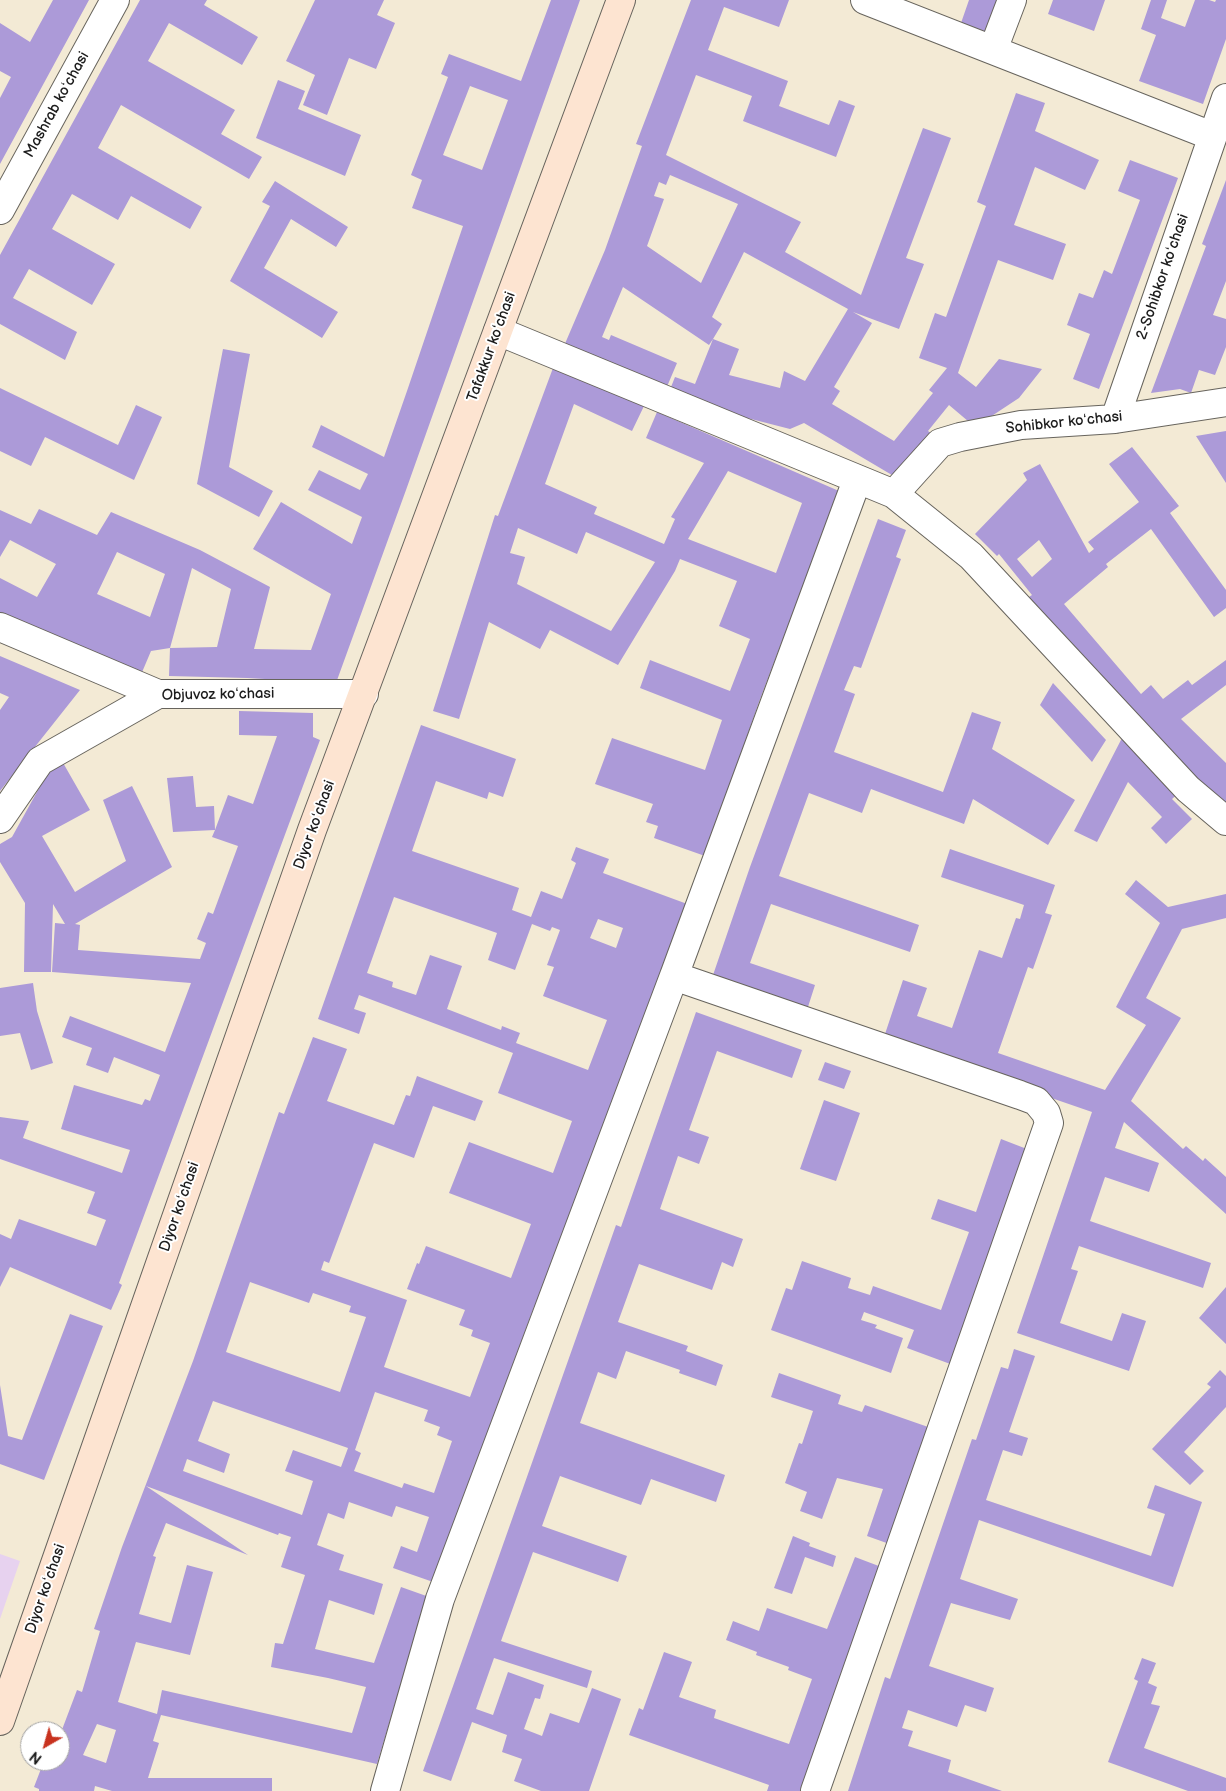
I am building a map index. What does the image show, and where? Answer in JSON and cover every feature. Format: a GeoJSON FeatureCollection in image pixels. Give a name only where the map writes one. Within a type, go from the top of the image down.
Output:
{"type":"FeatureCollection","features":[{"type":"Feature","properties":{"kind":"main road","name":"Tafakkur koʻchasi"},"geometry":{"type":"LineString","coordinates":[[364,694],[621,0]]}},
{"type":"Feature","properties":{"kind":"main road","name":"Diyor koʻchasi"},"geometry":{"type":"LineString","coordinates":[[0,1721],[312,830],[364,694]]}},
{"type":"Feature","properties":{"kind":"street","name":"Mashrab koʻchasi"},"geometry":{"type":"LineString","coordinates":[[0,210],[115,0]]}},
{"type":"Feature","properties":{"kind":"street"},"geometry":{"type":"LineString","coordinates":[[865,0],[1212,136]]}},
{"type":"Feature","properties":{"kind":"street"},"geometry":{"type":"LineString","coordinates":[[994,50],[1012,0]]}},
{"type":"Feature","properties":{"kind":"street","name":"2-Sohibkor koʻchasi"},"geometry":{"type":"LineString","coordinates":[[1115,419],[1226,98]]}},
{"type":"Feature","properties":{"kind":"street"},"geometry":{"type":"LineString","coordinates":[[498,330],[894,494],[971,556],[1188,789],[1226,821]]}},
{"type":"Feature","properties":{"kind":"street","name":"Sohibkor koʻchasi"},"geometry":{"type":"LineString","coordinates":[[894,494],[940,444],[960,437],[1021,425],[1115,419],[1226,402]]}},
{"type":"Feature","properties":{"kind":"street"},"geometry":{"type":"LineString","coordinates":[[385,1791],[440,1599],[674,976],[857,480]]}},
{"type":"Feature","properties":{"kind":"street"},"geometry":{"type":"LineString","coordinates":[[0,626],[158,694]]}},
{"type":"Feature","properties":{"kind":"street","name":"Objuvoz koʻchasi"},"geometry":{"type":"LineString","coordinates":[[0,819],[40,761],[158,694],[364,694]]}},
{"type":"Feature","properties":{"kind":"street"},"geometry":{"type":"LineString","coordinates":[[674,976],[1036,1101],[1046,1112],[1049,1124],[815,1791]]}},
{"type":"Feature","properties":{"kind":"shaded area"},"geometry":{"type":"Polygon","coordinates":[[[0,1554],[20,1561],[0,1619],[0,1554]]]}},
{"type":"Feature","properties":{"kind":"building"},"geometry":{"type":"Polygon","coordinates":[[[53,0],[89,0],[0,164],[0,98],[11,77],[0,71],[0,23],[30,42],[53,0]]]}},
{"type":"Feature","properties":{"kind":"building"},"geometry":{"type":"Polygon","coordinates":[[[140,0],[207,0],[204,5],[258,37],[242,65],[169,23],[148,61],[235,110],[221,134],[262,157],[249,179],[121,105],[98,148],[202,207],[190,229],[131,196],[118,220],[72,194],[52,229],[115,264],[92,305],[29,269],[13,298],[77,332],[65,360],[0,324],[0,255],[140,0]]]}},
{"type":"Feature","properties":{"kind":"building"},"geometry":{"type":"Polygon","coordinates":[[[315,0],[384,0],[377,15],[395,23],[376,69],[349,58],[327,115],[303,105],[315,75],[286,61],[315,0]]]}},
{"type":"Feature","properties":{"kind":"building"},"geometry":{"type":"Polygon","coordinates":[[[551,0],[580,0],[336,683],[169,676],[170,648],[151,651],[140,677],[0,614],[0,578],[37,597],[56,564],[10,540],[0,557],[0,510],[31,524],[39,509],[97,535],[111,512],[200,550],[270,587],[254,649],[311,650],[331,594],[253,549],[281,502],[352,544],[362,517],[308,490],[319,470],[360,490],[368,474],[312,447],[321,425],[384,457],[463,226],[412,208],[422,180],[411,175],[448,77],[441,74],[449,54],[521,81],[551,0]],[[470,86],[443,155],[482,170],[508,100],[470,86]],[[117,552],[97,594],[150,617],[165,574],[117,552]],[[192,568],[170,648],[217,647],[231,589],[192,568]]]}},
{"type":"Feature","properties":{"kind":"building"},"geometry":{"type":"Polygon","coordinates":[[[691,0],[789,0],[779,27],[724,7],[708,50],[788,81],[779,106],[829,125],[839,100],[855,106],[836,157],[743,121],[752,96],[696,75],[666,155],[801,222],[785,252],[861,295],[923,128],[951,138],[906,258],[924,264],[899,329],[853,312],[872,323],[834,387],[840,391],[832,404],[894,441],[933,393],[929,390],[947,368],[919,358],[935,313],[946,317],[986,206],[977,202],[1016,93],[1045,103],[1035,131],[1099,160],[1085,190],[1035,167],[1014,225],[1066,244],[1053,280],[998,260],[958,373],[976,387],[999,359],[1042,369],[1019,398],[975,427],[949,405],[928,431],[932,434],[897,478],[804,423],[790,429],[716,410],[669,392],[675,377],[695,384],[713,339],[709,345],[623,287],[602,337],[609,340],[611,335],[677,363],[666,389],[564,346],[605,250],[642,146],[636,144],[691,0]],[[670,175],[666,185],[659,182],[654,196],[664,199],[647,246],[701,283],[738,204],[670,175]],[[744,252],[712,317],[722,324],[713,339],[739,349],[729,375],[780,388],[784,371],[805,381],[848,309],[744,252]]]}},
{"type":"Feature","properties":{"kind":"building"},"geometry":{"type":"Polygon","coordinates":[[[969,0],[999,0],[987,33],[961,23],[969,0]]]}},
{"type":"Feature","properties":{"kind":"building"},"geometry":{"type":"Polygon","coordinates":[[[1053,0],[1105,0],[1094,31],[1048,14],[1053,0]]]}},
{"type":"Feature","properties":{"kind":"building"},"geometry":{"type":"Polygon","coordinates":[[[1151,0],[1167,0],[1161,18],[1185,27],[1195,0],[1215,2],[1216,0],[1226,0],[1226,39],[1203,104],[1139,81],[1156,35],[1141,29],[1151,0]]]}},
{"type":"Feature","properties":{"kind":"building"},"geometry":{"type":"Polygon","coordinates":[[[278,80],[305,91],[298,109],[361,135],[345,176],[256,138],[278,80]]]}},
{"type":"Feature","properties":{"kind":"building"},"geometry":{"type":"Polygon","coordinates":[[[1130,160],[1178,178],[1099,389],[1073,379],[1090,334],[1067,325],[1079,293],[1093,298],[1104,270],[1112,274],[1140,200],[1118,191],[1130,160]]]}},
{"type":"Feature","properties":{"kind":"building"},"geometry":{"type":"Polygon","coordinates":[[[1226,180],[1226,281],[1213,315],[1226,319],[1226,347],[1215,375],[1199,370],[1191,393],[1180,389],[1151,393],[1206,246],[1202,244],[1226,180]]]}},
{"type":"Feature","properties":{"kind":"building"},"geometry":{"type":"Polygon","coordinates":[[[275,181],[348,227],[336,247],[291,219],[264,268],[338,312],[322,338],[230,281],[270,206],[262,202],[275,181]]]}},
{"type":"Feature","properties":{"kind":"building"},"geometry":{"type":"Polygon","coordinates":[[[223,349],[250,354],[229,467],[273,491],[259,517],[197,484],[223,349]]]}},
{"type":"Feature","properties":{"kind":"building"},"geometry":{"type":"Polygon","coordinates":[[[558,366],[644,406],[632,431],[574,404],[545,484],[597,507],[594,514],[664,544],[675,519],[671,517],[704,463],[646,438],[657,412],[839,491],[759,702],[705,856],[654,838],[658,826],[646,822],[653,804],[595,784],[612,738],[705,770],[722,720],[640,688],[650,660],[730,691],[750,639],[719,626],[737,581],[680,559],[675,571],[618,665],[550,630],[540,649],[489,622],[459,719],[433,711],[495,515],[498,516],[553,368],[558,366]],[[728,471],[688,539],[776,573],[802,503],[728,471]],[[518,528],[510,553],[525,557],[517,584],[611,631],[655,562],[586,532],[577,554],[518,528]]]}},
{"type":"Feature","properties":{"kind":"building"},"geometry":{"type":"Polygon","coordinates":[[[0,388],[118,445],[136,405],[162,417],[134,480],[45,437],[31,466],[0,451],[0,388]]]}},
{"type":"Feature","properties":{"kind":"building"},"geometry":{"type":"Polygon","coordinates":[[[1226,431],[1226,483],[1196,436],[1226,431]]]}},
{"type":"Feature","properties":{"kind":"building"},"geometry":{"type":"Polygon","coordinates":[[[1132,447],[1179,506],[1170,513],[1226,590],[1226,608],[1214,617],[1151,529],[1106,564],[1108,567],[1064,604],[1141,694],[1151,685],[1163,699],[1188,680],[1192,685],[1226,660],[1226,685],[1181,719],[1226,763],[1226,814],[1093,674],[1029,597],[1032,595],[999,554],[997,556],[975,534],[1027,480],[1023,473],[1040,464],[1089,553],[1094,549],[1088,542],[1139,502],[1109,464],[1132,447]],[[1039,540],[1017,559],[1032,577],[1052,559],[1039,540]]]}},
{"type":"Feature","properties":{"kind":"building"},"geometry":{"type":"Polygon","coordinates":[[[878,519],[906,530],[896,557],[901,559],[861,668],[854,666],[844,690],[855,694],[834,752],[943,792],[972,712],[1001,722],[992,749],[1075,800],[1048,845],[973,799],[964,824],[871,789],[862,813],[809,793],[779,876],[919,925],[910,952],[771,904],[750,963],[815,985],[807,1010],[712,978],[750,867],[878,519]]]}},
{"type":"Feature","properties":{"kind":"building"},"geometry":{"type":"Polygon","coordinates":[[[0,656],[80,690],[0,791],[0,710],[9,697],[0,693],[0,656]]]}},
{"type":"Feature","properties":{"kind":"building"},"geometry":{"type":"Polygon","coordinates":[[[1053,683],[1106,740],[1092,762],[1040,705],[1053,683]]]}},
{"type":"Feature","properties":{"kind":"building"},"geometry":{"type":"Polygon","coordinates":[[[239,711],[313,713],[313,737],[320,740],[119,1283],[122,1285],[111,1310],[10,1267],[0,1287],[0,1234],[11,1239],[19,1219],[96,1246],[106,1220],[87,1213],[95,1192],[0,1159],[0,1117],[29,1121],[23,1138],[122,1173],[130,1150],[61,1129],[74,1085],[142,1105],[145,1099],[150,1101],[160,1075],[114,1057],[108,1073],[86,1065],[92,1048],[62,1037],[70,1016],[165,1052],[191,983],[52,972],[55,923],[65,924],[53,904],[51,972],[24,972],[25,903],[0,862],[0,844],[12,837],[58,754],[90,810],[42,836],[75,892],[126,861],[103,800],[132,786],[172,867],[75,924],[80,925],[78,950],[200,959],[206,943],[197,939],[208,912],[213,914],[238,846],[212,837],[228,795],[253,804],[277,736],[239,735],[239,711]]]}},
{"type":"Feature","properties":{"kind":"building"},"geometry":{"type":"Polygon","coordinates":[[[421,725],[516,759],[503,797],[489,792],[487,799],[436,781],[412,851],[519,888],[512,910],[531,917],[541,891],[562,899],[576,863],[571,860],[576,847],[609,859],[603,873],[690,905],[538,1309],[534,1307],[436,1583],[393,1568],[401,1546],[417,1552],[429,1517],[396,1506],[392,1517],[349,1502],[344,1519],[328,1513],[317,1545],[344,1555],[339,1570],[383,1584],[374,1615],[329,1600],[315,1649],[374,1663],[401,1587],[432,1598],[397,1697],[377,1764],[161,1715],[153,1741],[159,1743],[148,1778],[272,1778],[272,1791],[112,1791],[95,1786],[94,1791],[39,1791],[39,1789],[34,1787],[40,1771],[70,1771],[70,1721],[65,1721],[77,1690],[82,1692],[100,1631],[94,1629],[122,1547],[193,1361],[279,1112],[284,1114],[313,1037],[347,1049],[327,1101],[394,1125],[406,1095],[410,1096],[417,1076],[483,1101],[475,1121],[433,1106],[414,1158],[374,1143],[329,1263],[324,1261],[321,1270],[407,1300],[384,1367],[470,1397],[490,1343],[471,1336],[473,1330],[459,1325],[465,1310],[407,1289],[426,1246],[511,1278],[531,1224],[449,1193],[469,1142],[553,1173],[572,1121],[498,1093],[513,1053],[359,995],[354,1009],[366,1013],[359,1034],[318,1019],[421,725]],[[394,897],[367,973],[393,982],[392,987],[416,995],[430,955],[462,966],[447,1009],[501,1030],[502,1026],[520,1033],[516,1043],[588,1070],[607,1020],[543,996],[554,967],[547,965],[560,930],[552,927],[550,931],[532,924],[515,970],[488,960],[497,933],[394,897]],[[598,919],[590,938],[616,948],[623,928],[598,919]],[[250,1282],[226,1352],[340,1392],[366,1317],[349,1312],[351,1306],[313,1293],[309,1303],[250,1282]],[[375,1392],[355,1450],[361,1453],[354,1471],[402,1488],[404,1483],[434,1493],[452,1441],[437,1435],[440,1427],[424,1421],[428,1410],[375,1392]],[[213,1401],[198,1441],[230,1454],[224,1473],[187,1459],[183,1471],[302,1515],[313,1481],[285,1471],[293,1450],[341,1467],[348,1448],[213,1401]],[[146,1486],[248,1555],[166,1523],[153,1556],[156,1557],[139,1614],[171,1623],[187,1565],[213,1572],[190,1655],[136,1642],[118,1702],[157,1714],[162,1690],[352,1733],[366,1687],[271,1667],[275,1643],[283,1644],[305,1575],[281,1567],[291,1537],[279,1533],[278,1535],[146,1486]],[[97,1724],[83,1755],[106,1763],[116,1730],[97,1724]]]}},
{"type":"Feature","properties":{"kind":"building"},"geometry":{"type":"Polygon","coordinates":[[[1122,738],[1180,792],[1172,799],[1192,819],[1166,844],[1151,828],[1162,817],[1128,782],[1097,842],[1074,831],[1122,738]]]}},
{"type":"Feature","properties":{"kind":"building"},"geometry":{"type":"Polygon","coordinates":[[[193,776],[196,807],[214,806],[215,830],[173,832],[167,778],[193,776]]]}},
{"type":"Feature","properties":{"kind":"building"},"geometry":{"type":"Polygon","coordinates":[[[950,849],[1055,885],[1045,913],[1052,915],[1033,969],[1028,967],[998,1053],[1105,1090],[1146,1025],[1116,1007],[1160,923],[1125,894],[1136,880],[1168,907],[1226,894],[1226,918],[1182,929],[1146,998],[1181,1018],[1131,1101],[1183,1149],[1186,1146],[1203,1161],[1205,1158],[1226,1177],[1226,1214],[1124,1122],[1115,1148],[1159,1163],[1149,1192],[1105,1177],[1090,1221],[1211,1263],[1203,1288],[1079,1246],[1071,1269],[1078,1271],[1060,1323],[1112,1341],[1122,1313],[1146,1321],[1129,1371],[1017,1333],[1092,1112],[883,1040],[903,980],[927,988],[917,1016],[952,1028],[979,950],[1002,958],[1016,918],[1020,919],[1024,905],[941,877],[950,849]]]}},
{"type":"Feature","properties":{"kind":"building"},"geometry":{"type":"Polygon","coordinates":[[[33,983],[37,1011],[53,1063],[31,1070],[20,1033],[0,1036],[0,988],[33,983]]]}},
{"type":"Feature","properties":{"kind":"building"},"geometry":{"type":"Polygon","coordinates":[[[696,1012],[802,1050],[792,1078],[717,1051],[689,1130],[709,1137],[699,1164],[678,1156],[660,1209],[743,1239],[733,1267],[722,1262],[712,1290],[639,1264],[618,1322],[688,1346],[686,1351],[723,1365],[716,1386],[679,1373],[680,1370],[626,1351],[616,1379],[598,1372],[580,1423],[725,1475],[716,1502],[651,1479],[641,1505],[560,1476],[542,1526],[627,1556],[618,1582],[533,1552],[501,1641],[592,1671],[587,1688],[494,1658],[476,1709],[493,1715],[508,1672],[544,1685],[540,1699],[535,1698],[524,1729],[542,1736],[550,1713],[579,1723],[592,1688],[621,1699],[589,1791],[541,1791],[514,1781],[522,1759],[502,1752],[507,1735],[472,1722],[451,1781],[423,1771],[616,1225],[621,1227],[696,1012]]]}},
{"type":"Feature","properties":{"kind":"building"},"geometry":{"type":"Polygon","coordinates":[[[825,1062],[851,1071],[844,1089],[818,1080],[825,1062]]]}},
{"type":"Feature","properties":{"kind":"building"},"geometry":{"type":"Polygon","coordinates":[[[824,1100],[860,1113],[836,1181],[800,1169],[824,1100]]]}},
{"type":"Feature","properties":{"kind":"building"},"geometry":{"type":"Polygon","coordinates":[[[1001,1139],[1032,1151],[953,1365],[907,1348],[914,1330],[864,1312],[861,1320],[877,1325],[875,1328],[903,1338],[891,1373],[771,1330],[786,1288],[792,1290],[802,1261],[851,1278],[848,1288],[870,1295],[873,1286],[941,1310],[969,1232],[931,1219],[938,1199],[976,1212],[1001,1139]]]}},
{"type":"Feature","properties":{"kind":"building"},"geometry":{"type":"Polygon","coordinates":[[[1226,1287],[1226,1344],[1199,1318],[1226,1287]]]}},
{"type":"Feature","properties":{"kind":"building"},"geometry":{"type":"Polygon","coordinates":[[[70,1314],[103,1326],[44,1480],[0,1464],[0,1385],[8,1436],[22,1440],[70,1314]]]}},
{"type":"Feature","properties":{"kind":"building"},"geometry":{"type":"Polygon","coordinates":[[[1014,1349],[1035,1356],[1009,1432],[1028,1438],[1022,1456],[1003,1450],[986,1500],[1151,1556],[1165,1514],[1147,1508],[1155,1485],[1202,1502],[1173,1587],[979,1520],[960,1579],[1018,1599],[1010,1620],[951,1603],[929,1666],[994,1688],[986,1712],[965,1705],[957,1727],[908,1710],[902,1728],[913,1731],[908,1746],[951,1760],[948,1772],[1002,1791],[848,1791],[885,1677],[890,1679],[972,1439],[976,1440],[1001,1367],[1008,1369],[1014,1349]]]}},
{"type":"Feature","properties":{"kind":"building"},"geometry":{"type":"Polygon","coordinates":[[[1220,1370],[1226,1376],[1226,1407],[1184,1452],[1204,1471],[1190,1485],[1152,1449],[1211,1387],[1207,1384],[1220,1370]]]}},
{"type":"Feature","properties":{"kind":"building"},"geometry":{"type":"Polygon","coordinates":[[[779,1373],[841,1395],[838,1404],[862,1412],[865,1405],[931,1428],[895,1546],[867,1536],[883,1489],[837,1478],[822,1519],[800,1511],[807,1492],[785,1483],[799,1443],[802,1444],[813,1411],[771,1397],[779,1373]]]}},
{"type":"Feature","properties":{"kind":"building"},"geometry":{"type":"Polygon","coordinates":[[[793,1536],[810,1543],[809,1546],[836,1556],[833,1567],[805,1557],[792,1594],[774,1588],[793,1536]]]}},
{"type":"Feature","properties":{"kind":"building"},"geometry":{"type":"Polygon","coordinates":[[[855,1557],[884,1568],[847,1662],[801,1791],[767,1791],[769,1785],[629,1735],[639,1708],[643,1710],[664,1652],[692,1662],[679,1697],[716,1710],[714,1718],[789,1744],[812,1679],[788,1670],[789,1667],[756,1655],[757,1652],[726,1640],[733,1621],[759,1631],[767,1608],[827,1629],[855,1557]]]}},
{"type":"Feature","properties":{"kind":"building"},"geometry":{"type":"Polygon","coordinates":[[[1142,1658],[1156,1663],[1148,1683],[1157,1687],[1151,1704],[1160,1706],[1144,1748],[1226,1778],[1226,1791],[1188,1791],[1108,1762],[1138,1681],[1134,1679],[1142,1658]]]}}]}
